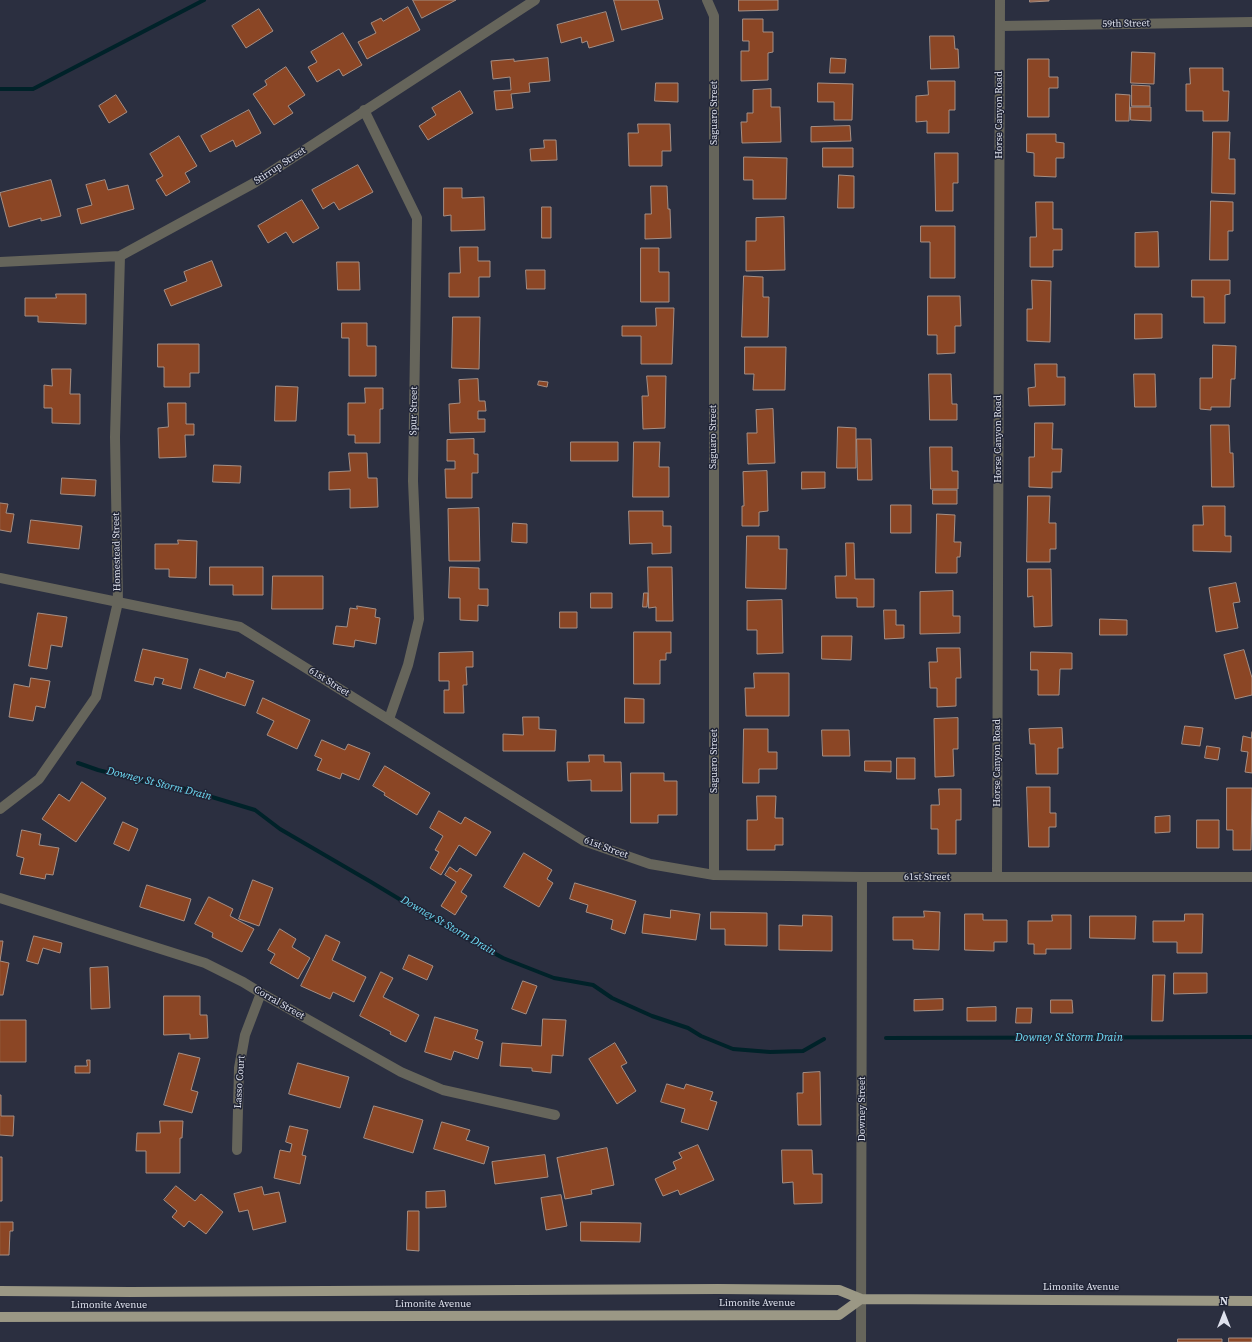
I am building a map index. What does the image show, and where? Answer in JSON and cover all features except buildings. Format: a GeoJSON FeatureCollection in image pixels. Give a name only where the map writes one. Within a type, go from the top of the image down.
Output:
{"type":"FeatureCollection","features":[{"type":"Feature","properties":{"kind":"main road","name":"Limonite Avenue"},"geometry":{"type":"LineString","coordinates":[[0,1291],[146,1292],[734,1289],[839,1290],[861,1299],[1252,1301]]}},
{"type":"Feature","properties":{"kind":"main road","name":"Limonite Avenue"},"geometry":{"type":"LineString","coordinates":[[0,1317],[839,1315],[861,1299]]}},
{"type":"Feature","properties":{"kind":"street","name":"Stirrup Street"},"geometry":{"type":"LineString","coordinates":[[0,262],[120,256],[254,183],[535,0]]}},
{"type":"Feature","properties":{"kind":"street","name":"Saguaro Street"},"geometry":{"type":"LineString","coordinates":[[707,0],[714,16],[714,875]]}},
{"type":"Feature","properties":{"kind":"street","name":"Horse Canyon Road"},"geometry":{"type":"LineString","coordinates":[[997,877],[1000,0]]}},
{"type":"Feature","properties":{"kind":"street","name":"59th Street"},"geometry":{"type":"LineString","coordinates":[[1000,26],[1252,22]]}},
{"type":"Feature","properties":{"kind":"street","name":"Spur Street"},"geometry":{"type":"LineString","coordinates":[[364,110],[417,218],[413,481],[419,619],[408,665],[389,720]]}},
{"type":"Feature","properties":{"kind":"street","name":"Homestead Street"},"geometry":{"type":"LineString","coordinates":[[0,809],[39,779],[96,697],[118,602],[115,437],[120,256]]}},
{"type":"Feature","properties":{"kind":"street","name":"61st Street"},"geometry":{"type":"LineString","coordinates":[[0,578],[240,627],[584,840],[650,864],[714,875],[862,877],[1252,877]]}},
{"type":"Feature","properties":{"kind":"street","name":"Downey Street"},"geometry":{"type":"LineString","coordinates":[[861,1342],[862,877]]}},
{"type":"Feature","properties":{"kind":"street","name":"Corral Street"},"geometry":{"type":"LineString","coordinates":[[0,898],[205,963],[243,982],[261,994],[401,1072],[443,1090],[555,1115]]}},
{"type":"Feature","properties":{"kind":"street","name":"Lasso Court"},"geometry":{"type":"LineString","coordinates":[[237,1150],[239,1068],[245,1036],[261,994]]}},
{"type":"Feature","properties":{"kind":"waterway"},"geometry":{"type":"LineString","coordinates":[[0,89],[33,89],[204,0]]}},
{"type":"Feature","properties":{"kind":"waterway","name":"Downey St Storm Drain"},"geometry":{"type":"LineString","coordinates":[[78,763],[98,770],[146,782],[182,788],[255,810],[280,829],[439,923],[503,958],[554,978],[593,985],[612,998],[652,1016],[688,1028],[701,1036],[733,1049],[770,1052],[803,1051],[824,1039]]}},
{"type":"Feature","properties":{"kind":"waterway","name":"Downey St Storm Drain"},"geometry":{"type":"LineString","coordinates":[[886,1038],[1252,1037]]}}]}
